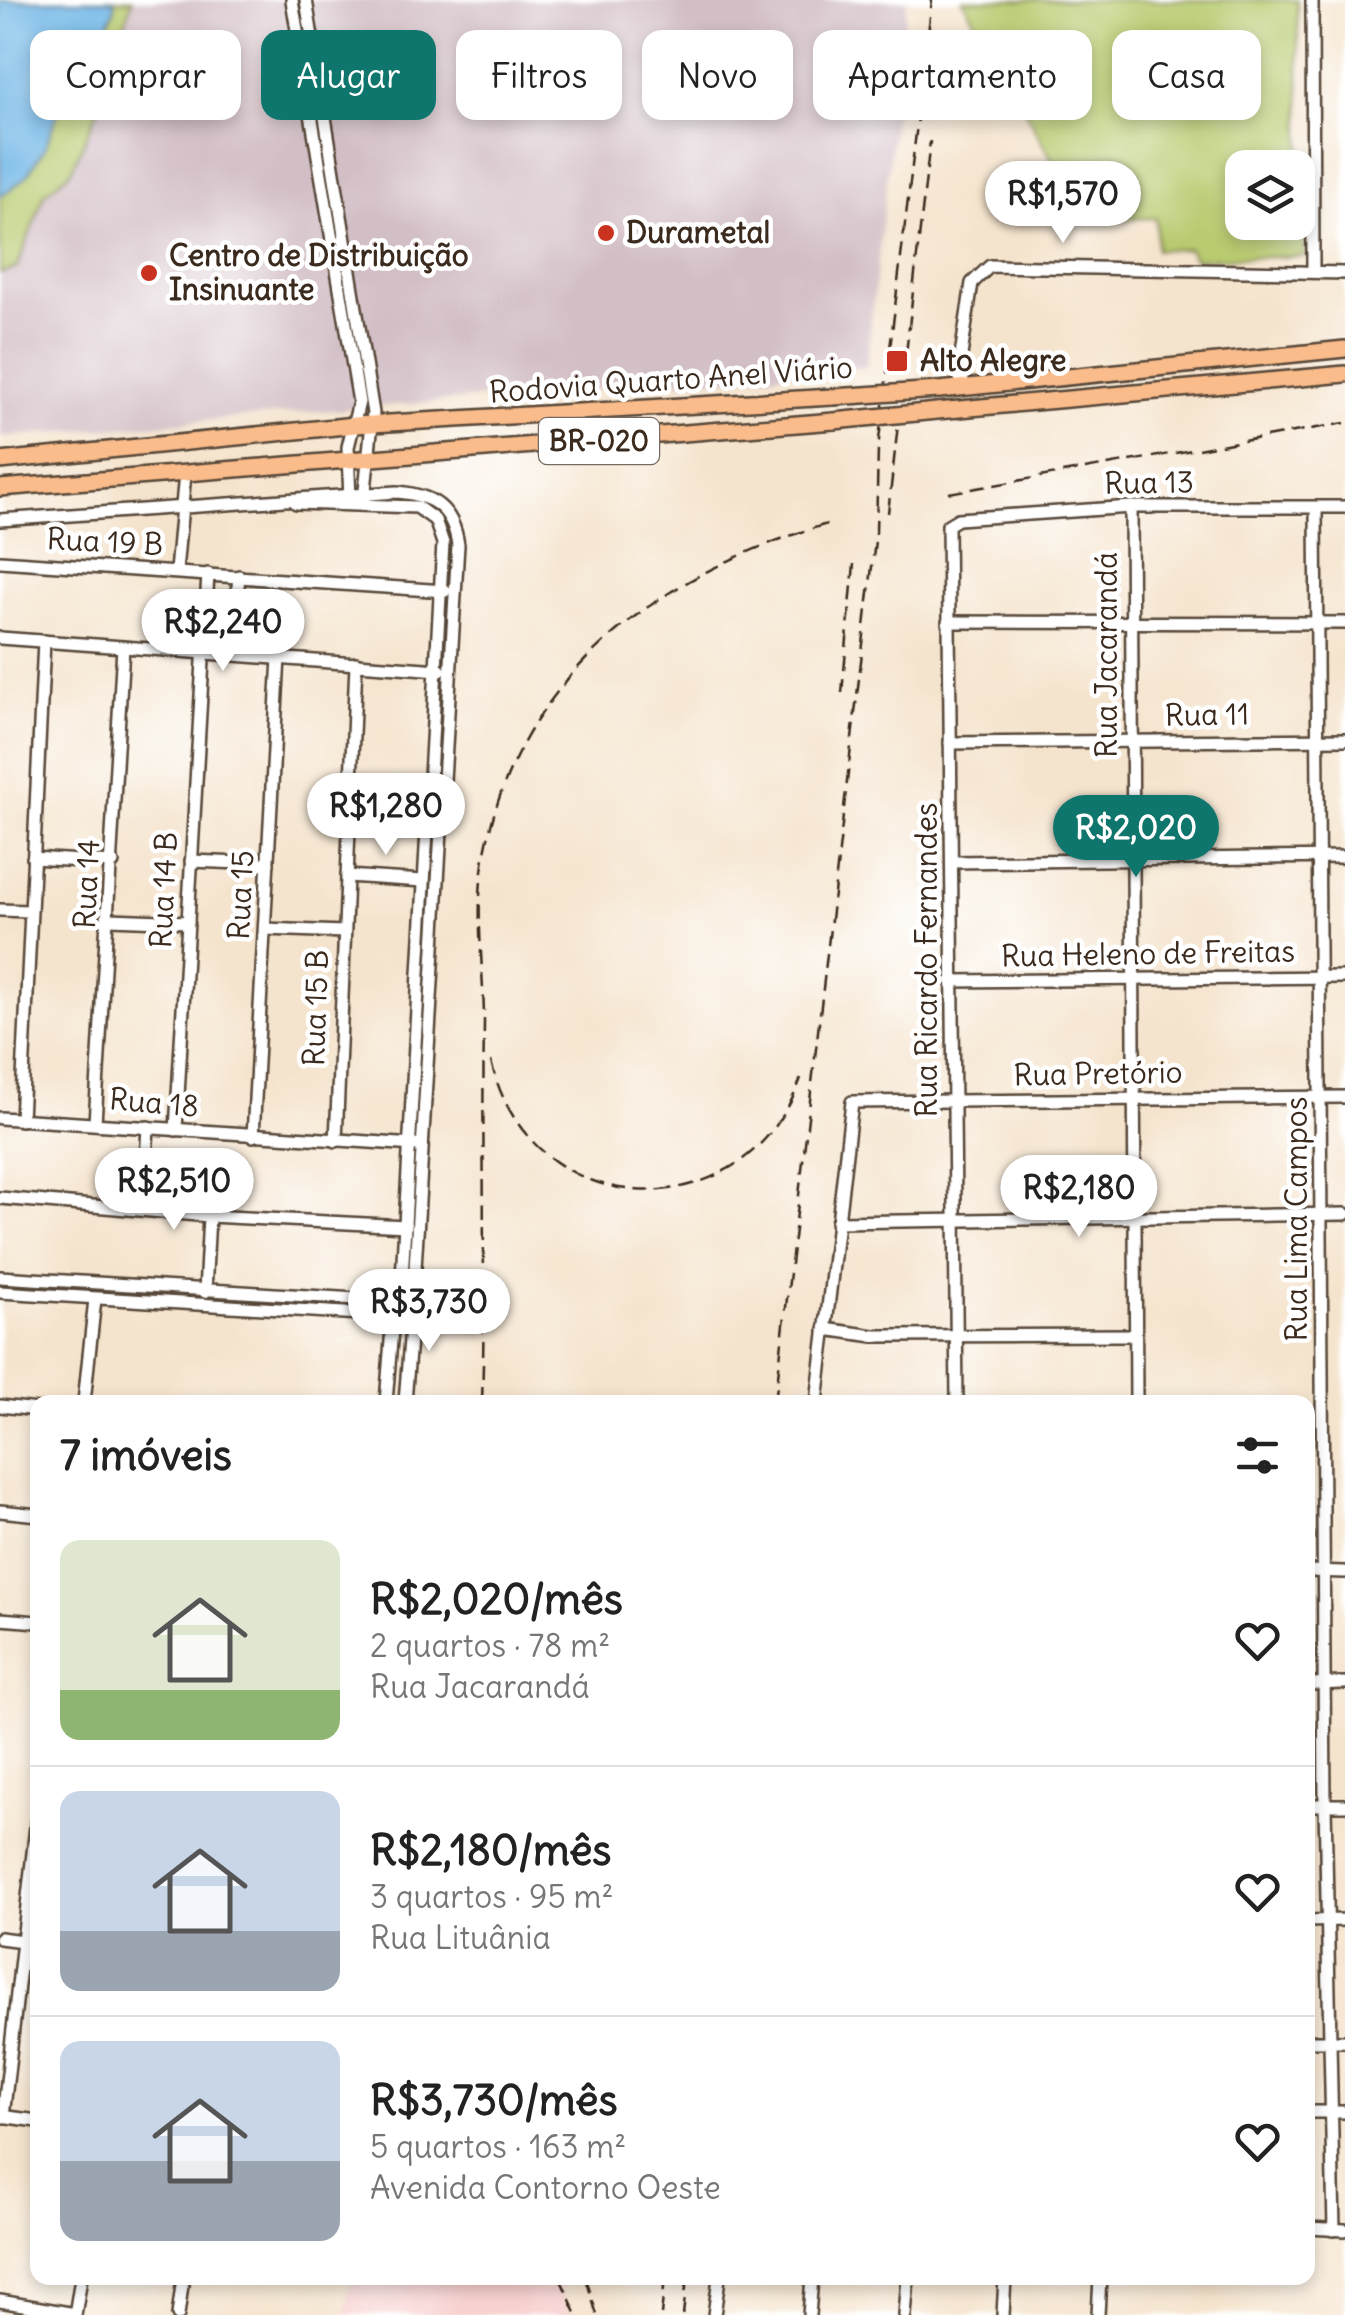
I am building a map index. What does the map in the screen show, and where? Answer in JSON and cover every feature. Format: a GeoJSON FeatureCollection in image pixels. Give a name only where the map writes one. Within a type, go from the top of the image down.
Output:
{"type":"FeatureCollection","features":[{"type":"Feature","properties":{"kind":"highway","name":"Rodovia Quarto Anel Viário"},"geometry":{"type":"LineString","coordinates":[[0,461],[363,425],[939,390],[1345,349]]}},
{"type":"Feature","properties":{"kind":"highway","name":"Rodovia Quarto Anel Viário"},"geometry":{"type":"LineString","coordinates":[[0,488],[834,421],[1345,374]]}},
{"type":"Feature","properties":{"kind":"highway"},"geometry":{"type":"LineString","coordinates":[[0,501],[18,487]]}},
{"type":"Feature","properties":{"kind":"street"},"geometry":{"type":"LineString","coordinates":[[292,0],[328,162]]}},
{"type":"Feature","properties":{"kind":"street"},"geometry":{"type":"LineString","coordinates":[[306,0],[363,425],[365,460],[357,499]]}},
{"type":"Feature","properties":{"kind":"street"},"geometry":{"type":"LineString","coordinates":[[1312,0],[1313,271]]}},
{"type":"Feature","properties":{"kind":"street"},"geometry":{"type":"LineString","coordinates":[[967,387],[958,375],[972,283],[990,266],[1345,273]]}},
{"type":"Feature","properties":{"kind":"street"},"geometry":{"type":"LineString","coordinates":[[357,499],[347,462],[363,425]]}},
{"type":"Feature","properties":{"kind":"street"},"geometry":{"type":"LineString","coordinates":[[176,571],[185,473]]}},
{"type":"Feature","properties":{"kind":"street"},"geometry":{"type":"LineString","coordinates":[[0,520],[181,505],[424,495],[445,509],[458,545],[432,1019],[405,1395]]}},
{"type":"Feature","properties":{"kind":"street"},"geometry":{"type":"LineString","coordinates":[[0,1277],[389,1301],[401,1295],[443,543],[435,520],[417,507],[357,499]]}},
{"type":"Feature","properties":{"kind":"street","name":"Rua 13"},"geometry":{"type":"LineString","coordinates":[[954,520],[1131,507],[1345,507]]}},
{"type":"Feature","properties":{"kind":"street","name":"Rua Jacarandá"},"geometry":{"type":"LineString","coordinates":[[1131,507],[1136,1395]]}},
{"type":"Feature","properties":{"kind":"street","name":"Rua Lima Campos"},"geometry":{"type":"LineString","coordinates":[[1316,508],[1325,1804],[1330,2112],[1339,2230]]}},
{"type":"Feature","properties":{"kind":"street","name":"Rua Ricardo Fernandes"},"geometry":{"type":"LineString","coordinates":[[954,520],[948,524],[948,622],[957,1395]]}},
{"type":"Feature","properties":{"kind":"street","name":"Rua 19 B"},"geometry":{"type":"LineString","coordinates":[[0,561],[454,591]]}},
{"type":"Feature","properties":{"kind":"street","name":"Rua 14 B"},"geometry":{"type":"LineString","coordinates":[[176,1130],[208,574]]}},
{"type":"Feature","properties":{"kind":"street"},"geometry":{"type":"LineString","coordinates":[[232,654],[239,576]]}},
{"type":"Feature","properties":{"kind":"street"},"geometry":{"type":"LineString","coordinates":[[948,622],[1345,623]]}},
{"type":"Feature","properties":{"kind":"street"},"geometry":{"type":"LineString","coordinates":[[0,638],[450,671]]}},
{"type":"Feature","properties":{"kind":"street"},"geometry":{"type":"LineString","coordinates":[[21,1120],[44,641]]}},
{"type":"Feature","properties":{"kind":"street","name":"Rua 14"},"geometry":{"type":"LineString","coordinates":[[95,1123],[124,647]]}},
{"type":"Feature","properties":{"kind":"street","name":"Rua 15"},"geometry":{"type":"LineString","coordinates":[[253,1136],[279,656]]}},
{"type":"Feature","properties":{"kind":"street","name":"Rua 15 B"},"geometry":{"type":"LineString","coordinates":[[336,1141],[356,663]]}},
{"type":"Feature","properties":{"kind":"street","name":"Rua 11"},"geometry":{"type":"LineString","coordinates":[[950,742],[1345,738]]}},
{"type":"Feature","properties":{"kind":"street"},"geometry":{"type":"LineString","coordinates":[[428,802],[442,803]]}},
{"type":"Feature","properties":{"kind":"street"},"geometry":{"type":"LineString","coordinates":[[426,829],[441,830]]}},
{"type":"Feature","properties":{"kind":"street"},"geometry":{"type":"LineString","coordinates":[[953,862],[1345,856]]}},
{"type":"Feature","properties":{"kind":"street"},"geometry":{"type":"LineString","coordinates":[[33,858],[113,864]]}},
{"type":"Feature","properties":{"kind":"street"},"geometry":{"type":"LineString","coordinates":[[191,861],[268,864]]}},
{"type":"Feature","properties":{"kind":"street"},"geometry":{"type":"LineString","coordinates":[[346,876],[422,882]]}},
{"type":"Feature","properties":{"kind":"street"},"geometry":{"type":"LineString","coordinates":[[0,910],[30,911]]}},
{"type":"Feature","properties":{"kind":"street"},"geometry":{"type":"LineString","coordinates":[[110,919],[188,922]]}},
{"type":"Feature","properties":{"kind":"street"},"geometry":{"type":"LineString","coordinates":[[265,929],[344,932]]}},
{"type":"Feature","properties":{"kind":"street","name":"Rua Heleno de Freitas"},"geometry":{"type":"LineString","coordinates":[[951,982],[1345,977]]}},
{"type":"Feature","properties":{"kind":"street"},"geometry":{"type":"LineString","coordinates":[[417,993],[433,994]]}},
{"type":"Feature","properties":{"kind":"street"},"geometry":{"type":"LineString","coordinates":[[416,1019],[432,1019]]}},
{"type":"Feature","properties":{"kind":"street","name":"Rua Pretório"},"geometry":{"type":"LineString","coordinates":[[836,1222],[852,1102],[1345,1097]]}},
{"type":"Feature","properties":{"kind":"street","name":"Rua 18"},"geometry":{"type":"LineString","coordinates":[[0,1118],[424,1146]]}},
{"type":"Feature","properties":{"kind":"street"},"geometry":{"type":"LineString","coordinates":[[143,1210],[148,1127]]}},
{"type":"Feature","properties":{"kind":"street"},"geometry":{"type":"LineString","coordinates":[[0,1198],[210,1216],[406,1226]]}},
{"type":"Feature","properties":{"kind":"street"},"geometry":{"type":"LineString","coordinates":[[817,1395],[836,1222],[1345,1214]]}},
{"type":"Feature","properties":{"kind":"street"},"geometry":{"type":"LineString","coordinates":[[205,1303],[210,1216]]}},
{"type":"Feature","properties":{"kind":"street"},"geometry":{"type":"LineString","coordinates":[[0,1292],[393,1316],[413,1302]]}},
{"type":"Feature","properties":{"kind":"street"},"geometry":{"type":"LineString","coordinates":[[85,1395],[95,1299]]}},
{"type":"Feature","properties":{"kind":"street"},"geometry":{"type":"LineString","coordinates":[[387,1395],[393,1316]]}},
{"type":"Feature","properties":{"kind":"street"},"geometry":{"type":"LineString","coordinates":[[825,1329],[874,1336],[1134,1335]]}},
{"type":"Feature","properties":{"kind":"street"},"geometry":{"type":"LineString","coordinates":[[388,1382],[406,1384]]}},
{"type":"Feature","properties":{"kind":"street"},"geometry":{"type":"LineString","coordinates":[[0,1406],[30,1409]]}},
{"type":"Feature","properties":{"kind":"street"},"geometry":{"type":"LineString","coordinates":[[1315,1444],[1322,1444]]}},
{"type":"Feature","properties":{"kind":"street"},"geometry":{"type":"LineString","coordinates":[[0,1510],[30,1513]]}},
{"type":"Feature","properties":{"kind":"street"},"geometry":{"type":"LineString","coordinates":[[1315,1571],[1345,1572]]}},
{"type":"Feature","properties":{"kind":"street"},"geometry":{"type":"LineString","coordinates":[[0,1619],[30,1621]]}},
{"type":"Feature","properties":{"kind":"street"},"geometry":{"type":"LineString","coordinates":[[1315,1684],[1345,1684]]}},
{"type":"Feature","properties":{"kind":"street"},"geometry":{"type":"LineString","coordinates":[[1315,1804],[1345,1804]]}},
{"type":"Feature","properties":{"kind":"street"},"geometry":{"type":"LineString","coordinates":[[30,1879],[1,2117],[30,2120]]}},
{"type":"Feature","properties":{"kind":"street"},"geometry":{"type":"LineString","coordinates":[[1315,1921],[1345,1920]]}},
{"type":"Feature","properties":{"kind":"street"},"geometry":{"type":"LineString","coordinates":[[0,1938],[30,1942]]}},
{"type":"Feature","properties":{"kind":"street"},"geometry":{"type":"LineString","coordinates":[[1315,2041],[1345,2041]]}},
{"type":"Feature","properties":{"kind":"street"},"geometry":{"type":"LineString","coordinates":[[1315,2112],[1345,2112]]}},
{"type":"Feature","properties":{"kind":"street"},"geometry":{"type":"LineString","coordinates":[[0,2301],[75,2314],[80,2285]]}},
{"type":"Feature","properties":{"kind":"street"},"geometry":{"type":"LineString","coordinates":[[178,2315],[182,2285]]}},
{"type":"Feature","properties":{"kind":"street"},"geometry":{"type":"LineString","coordinates":[[714,2315],[718,2285]]}},
{"type":"Feature","properties":{"kind":"street"},"geometry":{"type":"LineString","coordinates":[[810,2315],[812,2285]]}},
{"type":"Feature","properties":{"kind":"street"},"geometry":{"type":"LineString","coordinates":[[905,2315],[907,2285]]}},
{"type":"Feature","properties":{"kind":"street"},"geometry":{"type":"LineString","coordinates":[[1003,2315],[1005,2285]]}},
{"type":"Feature","properties":{"kind":"street"},"geometry":{"type":"LineString","coordinates":[[1098,2315],[1100,2285]]}},
{"type":"Feature","properties":{"kind":"shaded area"},"geometry":{"type":"Polygon","coordinates":[[[0,0],[907,0],[904,30],[813,30],[813,120],[894,120],[866,367],[0,437],[0,0]]]}},
{"type":"Feature","properties":{"kind":"shaded area"},"geometry":{"type":"Polygon","coordinates":[[[350,2285],[558,2285],[573,2315],[345,2315],[350,2285]]]}},
{"type":"Feature","properties":{"kind":"green space"},"geometry":{"type":"Polygon","coordinates":[[[114,0],[132,0],[123,30],[106,30],[114,0]]]}},
{"type":"Feature","properties":{"kind":"green space"},"geometry":{"type":"Polygon","coordinates":[[[963,0],[1297,0],[1302,150],[1225,150],[1225,240],[1304,240],[1305,256],[1194,259],[1189,249],[1156,250],[1156,218],[1086,220],[1030,120],[1092,120],[1092,30],[980,30],[963,0]]]}},
{"type":"Feature","properties":{"kind":"green space"},"geometry":{"type":"Polygon","coordinates":[[[55,120],[94,120],[71,171],[45,193],[17,268],[0,273],[0,197],[25,178],[45,148],[55,120]]]}},
{"type":"Feature","properties":{"kind":"water"},"geometry":{"type":"Polygon","coordinates":[[[0,0],[114,0],[106,30],[30,30],[30,120],[55,120],[45,148],[25,178],[0,197],[0,0]]]}},
{"type":"Feature","properties":{"kind":"railway"},"geometry":{"type":"LineString","coordinates":[[776,1395],[876,532],[878,448],[932,0]]}},
{"type":"Feature","properties":{"kind":"railway"},"geometry":{"type":"LineString","coordinates":[[888,513],[930,141]]}},
{"type":"Feature","properties":{"kind":"railway"},"geometry":{"type":"LineString","coordinates":[[949,493],[1345,423]]}},
{"type":"Feature","properties":{"kind":"railway"},"geometry":{"type":"LineString","coordinates":[[482,1395],[484,1023],[480,903],[483,864],[499,798],[526,739],[561,687],[604,642],[654,603],[709,570],[768,544],[831,523]]}},
{"type":"Feature","properties":{"kind":"railway"},"geometry":{"type":"LineString","coordinates":[[842,693],[854,564]]}},
{"type":"Feature","properties":{"kind":"railway"},"geometry":{"type":"LineString","coordinates":[[491,1061],[513,1115],[547,1155],[591,1180],[639,1190],[688,1185],[734,1165],[773,1129],[801,1078]]}},
{"type":"Feature","properties":{"kind":"railway"},"geometry":{"type":"LineString","coordinates":[[563,2285],[577,2315]]}},
{"type":"Feature","properties":{"kind":"railway"},"geometry":{"type":"LineString","coordinates":[[588,2285],[597,2315]]}},
{"type":"Feature","properties":{"kind":"railway"},"geometry":{"type":"LineString","coordinates":[[661,2315],[664,2285]]}},
{"type":"Feature","properties":{"kind":"railway"},"geometry":{"type":"LineString","coordinates":[[683,2315],[686,2285]]}},
{"type":"Feature","properties":{"kind":"place","name":"Durametal"},"geometry":{"type":"Point","coordinates":[606,233]}},
{"type":"Feature","properties":{"kind":"place","name":"Centro de Distribuição Insinuante"},"geometry":{"type":"Point","coordinates":[149,273]}},
{"type":"Feature","properties":{"kind":"place","name":"Alto Alegre"},"geometry":{"type":"Point","coordinates":[897,361]}}]}
